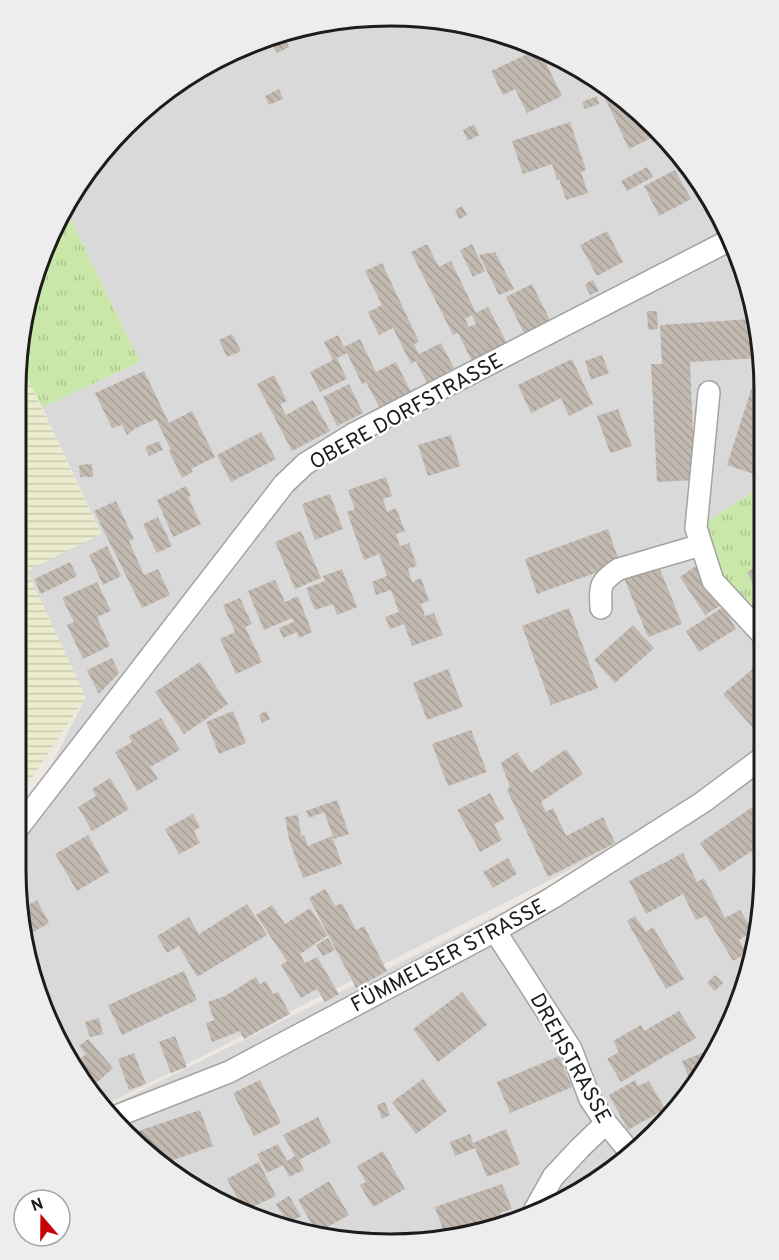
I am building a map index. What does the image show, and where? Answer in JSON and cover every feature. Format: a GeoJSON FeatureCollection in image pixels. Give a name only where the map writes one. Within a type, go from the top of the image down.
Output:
{"type":"FeatureCollection","features":[{"type":"Feature","properties":{"kind":"street","name":"OBERE DORFSTRASSE"},"geometry":{"type":"LineString","coordinates":[[26,811],[284,484],[305,464],[355,434],[723,244]]}},
{"type":"Feature","properties":{"kind":"street"},"geometry":{"type":"LineString","coordinates":[[710,392],[698,537],[713,581],[754,625]]}},
{"type":"Feature","properties":{"kind":"street"},"geometry":{"type":"LineString","coordinates":[[601,608],[600,586],[607,577],[619,569],[698,537]]}},
{"type":"Feature","properties":{"kind":"street","name":"FÜMMELSER STRASSE"},"geometry":{"type":"LineString","coordinates":[[120,1115],[229,1072],[495,931],[638,844],[703,802],[754,764]]}},
{"type":"Feature","properties":{"kind":"street","name":"DREHSTRASSE"},"geometry":{"type":"LineString","coordinates":[[495,931],[571,1049],[590,1099],[626,1147]]}},
{"type":"Feature","properties":{"kind":"street"},"geometry":{"type":"LineString","coordinates":[[539,1202],[553,1177],[606,1123]]}},
{"type":"Feature","properties":{"kind":"shaded area"},"geometry":{"type":"Polygon","coordinates":[[[366,26],[413,26],[461,32],[529,53],[572,74],[630,116],[663,149],[705,208],[726,250],[741,295],[747,318],[753,366],[754,491],[696,529],[754,621],[754,870],[747,942],[726,1010],[692,1073],[647,1128],[611,1159],[572,1186],[529,1207],[461,1228],[413,1234],[366,1234],[318,1228],[250,1207],[207,1186],[149,1144],[111,1105],[628,850],[696,806],[110,1103],[74,1052],[53,1010],[32,942],[26,894],[26,815],[86,697],[26,571],[101,533],[42,407],[140,362],[69,217],[87,187],[116,149],[149,116],[208,74],[250,53],[295,38],[318,32],[366,26]]]}},
{"type":"Feature","properties":{"kind":"green space"},"geometry":{"type":"Polygon","coordinates":[[[69,217],[140,362],[42,407],[26,374],[32,318],[53,250],[69,217]]]}},
{"type":"Feature","properties":{"kind":"green space"},"geometry":{"type":"Polygon","coordinates":[[[26,375],[101,534],[27,571],[86,697],[26,786],[26,375]]]}},
{"type":"Feature","properties":{"kind":"green space"},"geometry":{"type":"Polygon","coordinates":[[[754,491],[754,625],[713,581],[696,529],[754,491]]]}},
{"type":"Feature","properties":{"kind":"building"},"geometry":{"type":"Polygon","coordinates":[[[286,41],[289,47],[277,53],[273,45],[286,41]]]}},
{"type":"Feature","properties":{"kind":"building"},"geometry":{"type":"Polygon","coordinates":[[[529,53],[545,60],[562,96],[527,113],[515,89],[503,95],[491,71],[529,53]]]}},
{"type":"Feature","properties":{"kind":"building"},"geometry":{"type":"Polygon","coordinates":[[[279,89],[283,99],[269,105],[265,96],[279,89]]]}},
{"type":"Feature","properties":{"kind":"building"},"geometry":{"type":"Polygon","coordinates":[[[597,96],[599,104],[585,109],[582,102],[597,96]]]}},
{"type":"Feature","properties":{"kind":"building"},"geometry":{"type":"Polygon","coordinates":[[[604,96],[652,137],[629,149],[604,96]]]}},
{"type":"Feature","properties":{"kind":"building"},"geometry":{"type":"Polygon","coordinates":[[[570,122],[586,170],[581,172],[588,193],[566,200],[552,164],[523,174],[512,141],[570,122]]]}},
{"type":"Feature","properties":{"kind":"building"},"geometry":{"type":"Polygon","coordinates":[[[474,124],[479,135],[468,141],[463,130],[474,124]]]}},
{"type":"Feature","properties":{"kind":"building"},"geometry":{"type":"Polygon","coordinates":[[[647,167],[653,177],[627,191],[621,181],[647,167]]]}},
{"type":"Feature","properties":{"kind":"building"},"geometry":{"type":"Polygon","coordinates":[[[675,170],[691,199],[659,216],[644,186],[675,170]]]}},
{"type":"Feature","properties":{"kind":"building"},"geometry":{"type":"Polygon","coordinates":[[[462,206],[467,215],[459,219],[455,210],[462,206]]]}},
{"type":"Feature","properties":{"kind":"building"},"geometry":{"type":"Polygon","coordinates":[[[607,231],[623,262],[597,276],[580,245],[607,231]]]}},
{"type":"Feature","properties":{"kind":"building"},"geometry":{"type":"Polygon","coordinates":[[[427,244],[439,267],[451,261],[476,313],[488,307],[507,343],[472,361],[458,333],[453,335],[411,252],[427,244]],[[472,315],[465,319],[469,327],[476,324],[472,315]]]}},
{"type":"Feature","properties":{"kind":"building"},"geometry":{"type":"Polygon","coordinates":[[[472,244],[485,271],[473,277],[460,250],[472,244]]]}},
{"type":"Feature","properties":{"kind":"building"},"geometry":{"type":"Polygon","coordinates":[[[495,252],[514,289],[499,295],[479,255],[495,252]]]}},
{"type":"Feature","properties":{"kind":"building"},"geometry":{"type":"Polygon","coordinates":[[[382,263],[419,342],[414,344],[419,354],[441,343],[454,368],[427,383],[416,361],[411,364],[393,328],[379,335],[368,312],[382,305],[365,271],[382,263]]]}},
{"type":"Feature","properties":{"kind":"building"},"geometry":{"type":"Polygon","coordinates":[[[593,280],[599,291],[590,295],[585,284],[593,280]]]}},
{"type":"Feature","properties":{"kind":"building"},"geometry":{"type":"Polygon","coordinates":[[[532,284],[550,320],[524,333],[506,297],[532,284]]]}},
{"type":"Feature","properties":{"kind":"building"},"geometry":{"type":"Polygon","coordinates":[[[647,311],[657,311],[658,329],[648,330],[647,311]]]}},
{"type":"Feature","properties":{"kind":"building"},"geometry":{"type":"Polygon","coordinates":[[[747,319],[752,359],[690,362],[695,480],[657,482],[651,364],[662,364],[660,325],[747,319]]]}},
{"type":"Feature","properties":{"kind":"building"},"geometry":{"type":"Polygon","coordinates":[[[232,334],[241,351],[227,357],[219,340],[232,334]]]}},
{"type":"Feature","properties":{"kind":"building"},"geometry":{"type":"Polygon","coordinates":[[[338,335],[344,347],[360,339],[376,372],[396,362],[411,392],[380,408],[366,382],[362,384],[347,353],[337,358],[347,379],[320,392],[310,372],[333,360],[324,342],[338,335]]]}},
{"type":"Feature","properties":{"kind":"building"},"geometry":{"type":"Polygon","coordinates":[[[602,355],[609,373],[591,380],[585,361],[602,355]]]}},
{"type":"Feature","properties":{"kind":"building"},"geometry":{"type":"Polygon","coordinates":[[[572,359],[593,404],[569,416],[561,398],[531,413],[518,385],[572,359]]]}},
{"type":"Feature","properties":{"kind":"building"},"geometry":{"type":"Polygon","coordinates":[[[144,371],[169,423],[192,411],[215,457],[191,469],[193,472],[182,478],[156,419],[127,435],[122,425],[112,428],[95,393],[144,371]]]}},
{"type":"Feature","properties":{"kind":"building"},"geometry":{"type":"Polygon","coordinates":[[[274,375],[287,401],[280,404],[286,415],[313,400],[330,431],[292,451],[257,384],[274,375]]]}},
{"type":"Feature","properties":{"kind":"building"},"geometry":{"type":"Polygon","coordinates":[[[754,382],[754,474],[727,465],[754,382]]]}},
{"type":"Feature","properties":{"kind":"building"},"geometry":{"type":"Polygon","coordinates":[[[349,384],[363,413],[337,426],[323,397],[349,384]]]}},
{"type":"Feature","properties":{"kind":"building"},"geometry":{"type":"Polygon","coordinates":[[[618,409],[632,446],[610,453],[597,416],[618,409]]]}},
{"type":"Feature","properties":{"kind":"building"},"geometry":{"type":"Polygon","coordinates":[[[261,432],[276,459],[231,482],[217,455],[261,432]]]}},
{"type":"Feature","properties":{"kind":"building"},"geometry":{"type":"Polygon","coordinates":[[[451,435],[460,466],[428,476],[418,445],[451,435]]]}},
{"type":"Feature","properties":{"kind":"building"},"geometry":{"type":"Polygon","coordinates":[[[159,441],[163,450],[149,456],[145,447],[159,441]]]}},
{"type":"Feature","properties":{"kind":"building"},"geometry":{"type":"Polygon","coordinates":[[[92,464],[93,477],[80,477],[79,465],[92,464]]]}},
{"type":"Feature","properties":{"kind":"building"},"geometry":{"type":"Polygon","coordinates":[[[386,477],[392,496],[383,499],[387,512],[396,508],[405,531],[396,534],[400,546],[409,543],[417,566],[408,569],[412,582],[421,578],[429,601],[421,604],[425,616],[434,613],[443,635],[412,646],[404,624],[390,629],[385,617],[399,612],[391,590],[376,595],[372,582],[387,576],[379,554],[364,560],[347,512],[355,509],[348,490],[386,477]]]}},
{"type":"Feature","properties":{"kind":"building"},"geometry":{"type":"Polygon","coordinates":[[[186,486],[191,496],[188,497],[201,524],[173,537],[157,500],[186,486]]]}},
{"type":"Feature","properties":{"kind":"building"},"geometry":{"type":"Polygon","coordinates":[[[330,494],[343,529],[315,540],[302,504],[330,494]]]}},
{"type":"Feature","properties":{"kind":"building"},"geometry":{"type":"Polygon","coordinates":[[[116,501],[134,539],[129,541],[144,575],[158,569],[170,595],[142,608],[94,511],[116,501]]]}},
{"type":"Feature","properties":{"kind":"building"},"geometry":{"type":"Polygon","coordinates":[[[158,517],[172,546],[157,553],[143,524],[158,517]]]}},
{"type":"Feature","properties":{"kind":"building"},"geometry":{"type":"Polygon","coordinates":[[[608,529],[620,564],[537,594],[525,559],[608,529]]]}},
{"type":"Feature","properties":{"kind":"building"},"geometry":{"type":"Polygon","coordinates":[[[301,531],[321,578],[295,589],[275,542],[301,531]]]}},
{"type":"Feature","properties":{"kind":"building"},"geometry":{"type":"Polygon","coordinates":[[[107,546],[121,576],[103,585],[89,555],[107,546]]]}},
{"type":"Feature","properties":{"kind":"building"},"geometry":{"type":"Polygon","coordinates":[[[70,562],[77,576],[41,594],[34,579],[70,562]]]}},
{"type":"Feature","properties":{"kind":"building"},"geometry":{"type":"Polygon","coordinates":[[[658,564],[682,624],[648,637],[624,578],[658,564]]]}},
{"type":"Feature","properties":{"kind":"building"},"geometry":{"type":"Polygon","coordinates":[[[696,566],[721,605],[705,615],[680,577],[696,566]]]}},
{"type":"Feature","properties":{"kind":"building"},"geometry":{"type":"Polygon","coordinates":[[[754,568],[754,585],[747,572],[754,568]]]}},
{"type":"Feature","properties":{"kind":"building"},"geometry":{"type":"Polygon","coordinates":[[[342,569],[357,607],[337,615],[333,604],[315,610],[306,588],[325,581],[323,576],[342,569]]]}},
{"type":"Feature","properties":{"kind":"building"},"geometry":{"type":"Polygon","coordinates":[[[275,580],[285,602],[298,596],[312,632],[299,638],[297,632],[283,638],[279,628],[294,622],[292,618],[264,630],[248,591],[275,580]]]}},
{"type":"Feature","properties":{"kind":"building"},"geometry":{"type":"Polygon","coordinates":[[[97,582],[111,611],[97,617],[110,646],[83,659],[67,625],[74,622],[62,598],[97,582]]]}},
{"type":"Feature","properties":{"kind":"building"},"geometry":{"type":"Polygon","coordinates":[[[240,598],[252,624],[245,627],[262,662],[236,674],[220,639],[235,632],[223,605],[240,598]]]}},
{"type":"Feature","properties":{"kind":"building"},"geometry":{"type":"Polygon","coordinates":[[[723,607],[736,629],[699,652],[686,631],[723,607]]]}},
{"type":"Feature","properties":{"kind":"building"},"geometry":{"type":"Polygon","coordinates":[[[569,608],[598,688],[551,705],[522,626],[569,608]]]}},
{"type":"Feature","properties":{"kind":"building"},"geometry":{"type":"Polygon","coordinates":[[[633,625],[654,648],[615,683],[594,660],[633,625]]]}},
{"type":"Feature","properties":{"kind":"building"},"geometry":{"type":"Polygon","coordinates":[[[112,658],[119,673],[99,694],[87,670],[112,658]]]}},
{"type":"Feature","properties":{"kind":"building"},"geometry":{"type":"Polygon","coordinates":[[[200,662],[228,704],[184,734],[155,692],[200,662]]]}},
{"type":"Feature","properties":{"kind":"building"},"geometry":{"type":"Polygon","coordinates":[[[754,668],[754,727],[753,728],[723,694],[754,668]]]}},
{"type":"Feature","properties":{"kind":"building"},"geometry":{"type":"Polygon","coordinates":[[[448,669],[463,707],[427,720],[413,683],[448,669]]]}},
{"type":"Feature","properties":{"kind":"building"},"geometry":{"type":"Polygon","coordinates":[[[233,711],[246,743],[219,754],[206,722],[233,711]]]}},
{"type":"Feature","properties":{"kind":"building"},"geometry":{"type":"Polygon","coordinates":[[[266,711],[270,719],[262,723],[259,715],[266,711]]]}},
{"type":"Feature","properties":{"kind":"building"},"geometry":{"type":"Polygon","coordinates":[[[161,718],[180,750],[150,767],[158,779],[137,791],[115,752],[132,742],[129,736],[161,718]]]}},
{"type":"Feature","properties":{"kind":"building"},"geometry":{"type":"Polygon","coordinates":[[[471,730],[487,772],[448,786],[432,744],[471,730]]]}},
{"type":"Feature","properties":{"kind":"building"},"geometry":{"type":"Polygon","coordinates":[[[566,749],[583,774],[541,802],[546,812],[553,808],[566,836],[603,817],[615,843],[548,877],[507,790],[510,787],[501,763],[517,752],[531,773],[566,749]]]}},
{"type":"Feature","properties":{"kind":"building"},"geometry":{"type":"Polygon","coordinates":[[[110,778],[129,809],[92,831],[78,807],[96,796],[92,789],[110,778]]]}},
{"type":"Feature","properties":{"kind":"building"},"geometry":{"type":"Polygon","coordinates":[[[490,793],[504,819],[494,824],[502,840],[480,852],[457,810],[490,793]]]}},
{"type":"Feature","properties":{"kind":"building"},"geometry":{"type":"Polygon","coordinates":[[[337,800],[349,834],[334,839],[324,812],[309,818],[306,811],[337,800]]]}},
{"type":"Feature","properties":{"kind":"building"},"geometry":{"type":"Polygon","coordinates":[[[754,806],[754,850],[720,872],[700,843],[754,806]]]}},
{"type":"Feature","properties":{"kind":"building"},"geometry":{"type":"Polygon","coordinates":[[[193,814],[200,827],[194,831],[200,843],[179,854],[165,829],[193,814]]]}},
{"type":"Feature","properties":{"kind":"building"},"geometry":{"type":"Polygon","coordinates":[[[298,815],[301,836],[304,835],[308,846],[332,836],[342,864],[303,878],[289,840],[285,817],[298,815]]]}},
{"type":"Feature","properties":{"kind":"building"},"geometry":{"type":"Polygon","coordinates":[[[88,835],[109,872],[77,891],[55,854],[88,835]]]}},
{"type":"Feature","properties":{"kind":"building"},"geometry":{"type":"Polygon","coordinates":[[[683,853],[697,882],[704,878],[725,918],[740,910],[749,925],[748,934],[739,940],[745,950],[744,955],[733,961],[706,916],[696,920],[683,894],[646,914],[629,881],[683,853]]]}},
{"type":"Feature","properties":{"kind":"building"},"geometry":{"type":"Polygon","coordinates":[[[508,858],[517,874],[493,888],[483,872],[508,858]]]}},
{"type":"Feature","properties":{"kind":"building"},"geometry":{"type":"Polygon","coordinates":[[[325,889],[335,906],[342,903],[356,930],[364,926],[387,971],[356,988],[309,898],[325,889]]]}},
{"type":"Feature","properties":{"kind":"building"},"geometry":{"type":"Polygon","coordinates":[[[37,900],[49,923],[31,933],[29,918],[27,905],[37,900]]]}},
{"type":"Feature","properties":{"kind":"building"},"geometry":{"type":"Polygon","coordinates":[[[247,904],[267,935],[197,977],[179,946],[167,953],[157,936],[189,917],[199,934],[247,904]]]}},
{"type":"Feature","properties":{"kind":"building"},"geometry":{"type":"Polygon","coordinates":[[[272,905],[285,924],[310,908],[328,935],[300,954],[305,963],[317,957],[339,994],[325,1002],[317,989],[301,998],[281,965],[287,961],[256,915],[272,905]]]}},
{"type":"Feature","properties":{"kind":"building"},"geometry":{"type":"Polygon","coordinates":[[[635,916],[646,932],[653,927],[684,979],[666,989],[627,921],[635,916]]]}},
{"type":"Feature","properties":{"kind":"building"},"geometry":{"type":"Polygon","coordinates":[[[328,938],[335,950],[323,956],[316,945],[328,938]]]}},
{"type":"Feature","properties":{"kind":"building"},"geometry":{"type":"Polygon","coordinates":[[[184,971],[197,1000],[122,1035],[108,1005],[184,971]]]}},
{"type":"Feature","properties":{"kind":"building"},"geometry":{"type":"Polygon","coordinates":[[[715,975],[723,983],[715,991],[707,983],[715,975]]]}},
{"type":"Feature","properties":{"kind":"building"},"geometry":{"type":"Polygon","coordinates":[[[256,977],[260,984],[266,981],[273,994],[278,992],[290,1014],[244,1039],[240,1031],[212,1042],[206,1023],[214,1020],[208,1002],[225,996],[256,977]]]}},
{"type":"Feature","properties":{"kind":"building"},"geometry":{"type":"Polygon","coordinates":[[[462,992],[487,1025],[438,1062],[413,1029],[462,992]]]}},
{"type":"Feature","properties":{"kind":"building"},"geometry":{"type":"Polygon","coordinates":[[[679,1011],[696,1038],[621,1082],[607,1059],[619,1052],[613,1041],[641,1025],[644,1031],[679,1011]]]}},
{"type":"Feature","properties":{"kind":"building"},"geometry":{"type":"Polygon","coordinates":[[[99,1018],[103,1034],[90,1037],[85,1022],[99,1018]]]}},
{"type":"Feature","properties":{"kind":"building"},"geometry":{"type":"Polygon","coordinates":[[[175,1036],[187,1067],[171,1073],[159,1042],[175,1036]]]}},
{"type":"Feature","properties":{"kind":"building"},"geometry":{"type":"Polygon","coordinates":[[[88,1039],[113,1068],[95,1084],[79,1060],[86,1054],[79,1046],[88,1039]]]}},
{"type":"Feature","properties":{"kind":"building"},"geometry":{"type":"Polygon","coordinates":[[[705,1052],[689,1077],[682,1061],[705,1052]]]}},
{"type":"Feature","properties":{"kind":"building"},"geometry":{"type":"Polygon","coordinates":[[[134,1053],[146,1084],[129,1090],[118,1059],[134,1053]]]}},
{"type":"Feature","properties":{"kind":"building"},"geometry":{"type":"Polygon","coordinates":[[[559,1056],[572,1087],[510,1113],[497,1082],[559,1056]]]}},
{"type":"Feature","properties":{"kind":"building"},"geometry":{"type":"Polygon","coordinates":[[[423,1079],[447,1111],[416,1134],[392,1102],[423,1079]]]}},
{"type":"Feature","properties":{"kind":"building"},"geometry":{"type":"Polygon","coordinates":[[[260,1080],[281,1123],[254,1136],[233,1093],[260,1080]]]}},
{"type":"Feature","properties":{"kind":"building"},"geometry":{"type":"Polygon","coordinates":[[[635,1080],[638,1086],[649,1081],[665,1109],[628,1130],[609,1095],[635,1080]]]}},
{"type":"Feature","properties":{"kind":"building"},"geometry":{"type":"Polygon","coordinates":[[[385,1102],[390,1115],[382,1119],[377,1105],[385,1102]]]}},
{"type":"Feature","properties":{"kind":"building"},"geometry":{"type":"Polygon","coordinates":[[[200,1110],[213,1146],[171,1161],[136,1132],[200,1110]]]}},
{"type":"Feature","properties":{"kind":"building"},"geometry":{"type":"Polygon","coordinates":[[[318,1117],[331,1143],[299,1160],[304,1170],[289,1177],[283,1165],[267,1173],[257,1154],[278,1144],[287,1161],[295,1156],[283,1135],[318,1117]]]}},
{"type":"Feature","properties":{"kind":"building"},"geometry":{"type":"Polygon","coordinates":[[[506,1129],[520,1164],[487,1177],[475,1148],[455,1156],[450,1142],[470,1134],[473,1143],[506,1129]]]}},
{"type":"Feature","properties":{"kind":"building"},"geometry":{"type":"Polygon","coordinates":[[[383,1151],[405,1189],[373,1207],[360,1185],[366,1182],[357,1166],[383,1151]]]}},
{"type":"Feature","properties":{"kind":"building"},"geometry":{"type":"Polygon","coordinates":[[[610,1158],[611,1159],[579,1182],[610,1158]]]}},
{"type":"Feature","properties":{"kind":"building"},"geometry":{"type":"Polygon","coordinates":[[[259,1162],[276,1196],[251,1208],[239,1202],[227,1179],[259,1162]]]}},
{"type":"Feature","properties":{"kind":"building"},"geometry":{"type":"Polygon","coordinates":[[[329,1181],[349,1215],[324,1229],[313,1227],[298,1200],[329,1181]]]}},
{"type":"Feature","properties":{"kind":"building"},"geometry":{"type":"Polygon","coordinates":[[[502,1184],[512,1209],[500,1213],[501,1217],[461,1228],[443,1230],[435,1207],[502,1184]]]}},
{"type":"Feature","properties":{"kind":"building"},"geometry":{"type":"Polygon","coordinates":[[[289,1196],[301,1216],[292,1221],[285,1219],[276,1204],[289,1196]]]}}]}
